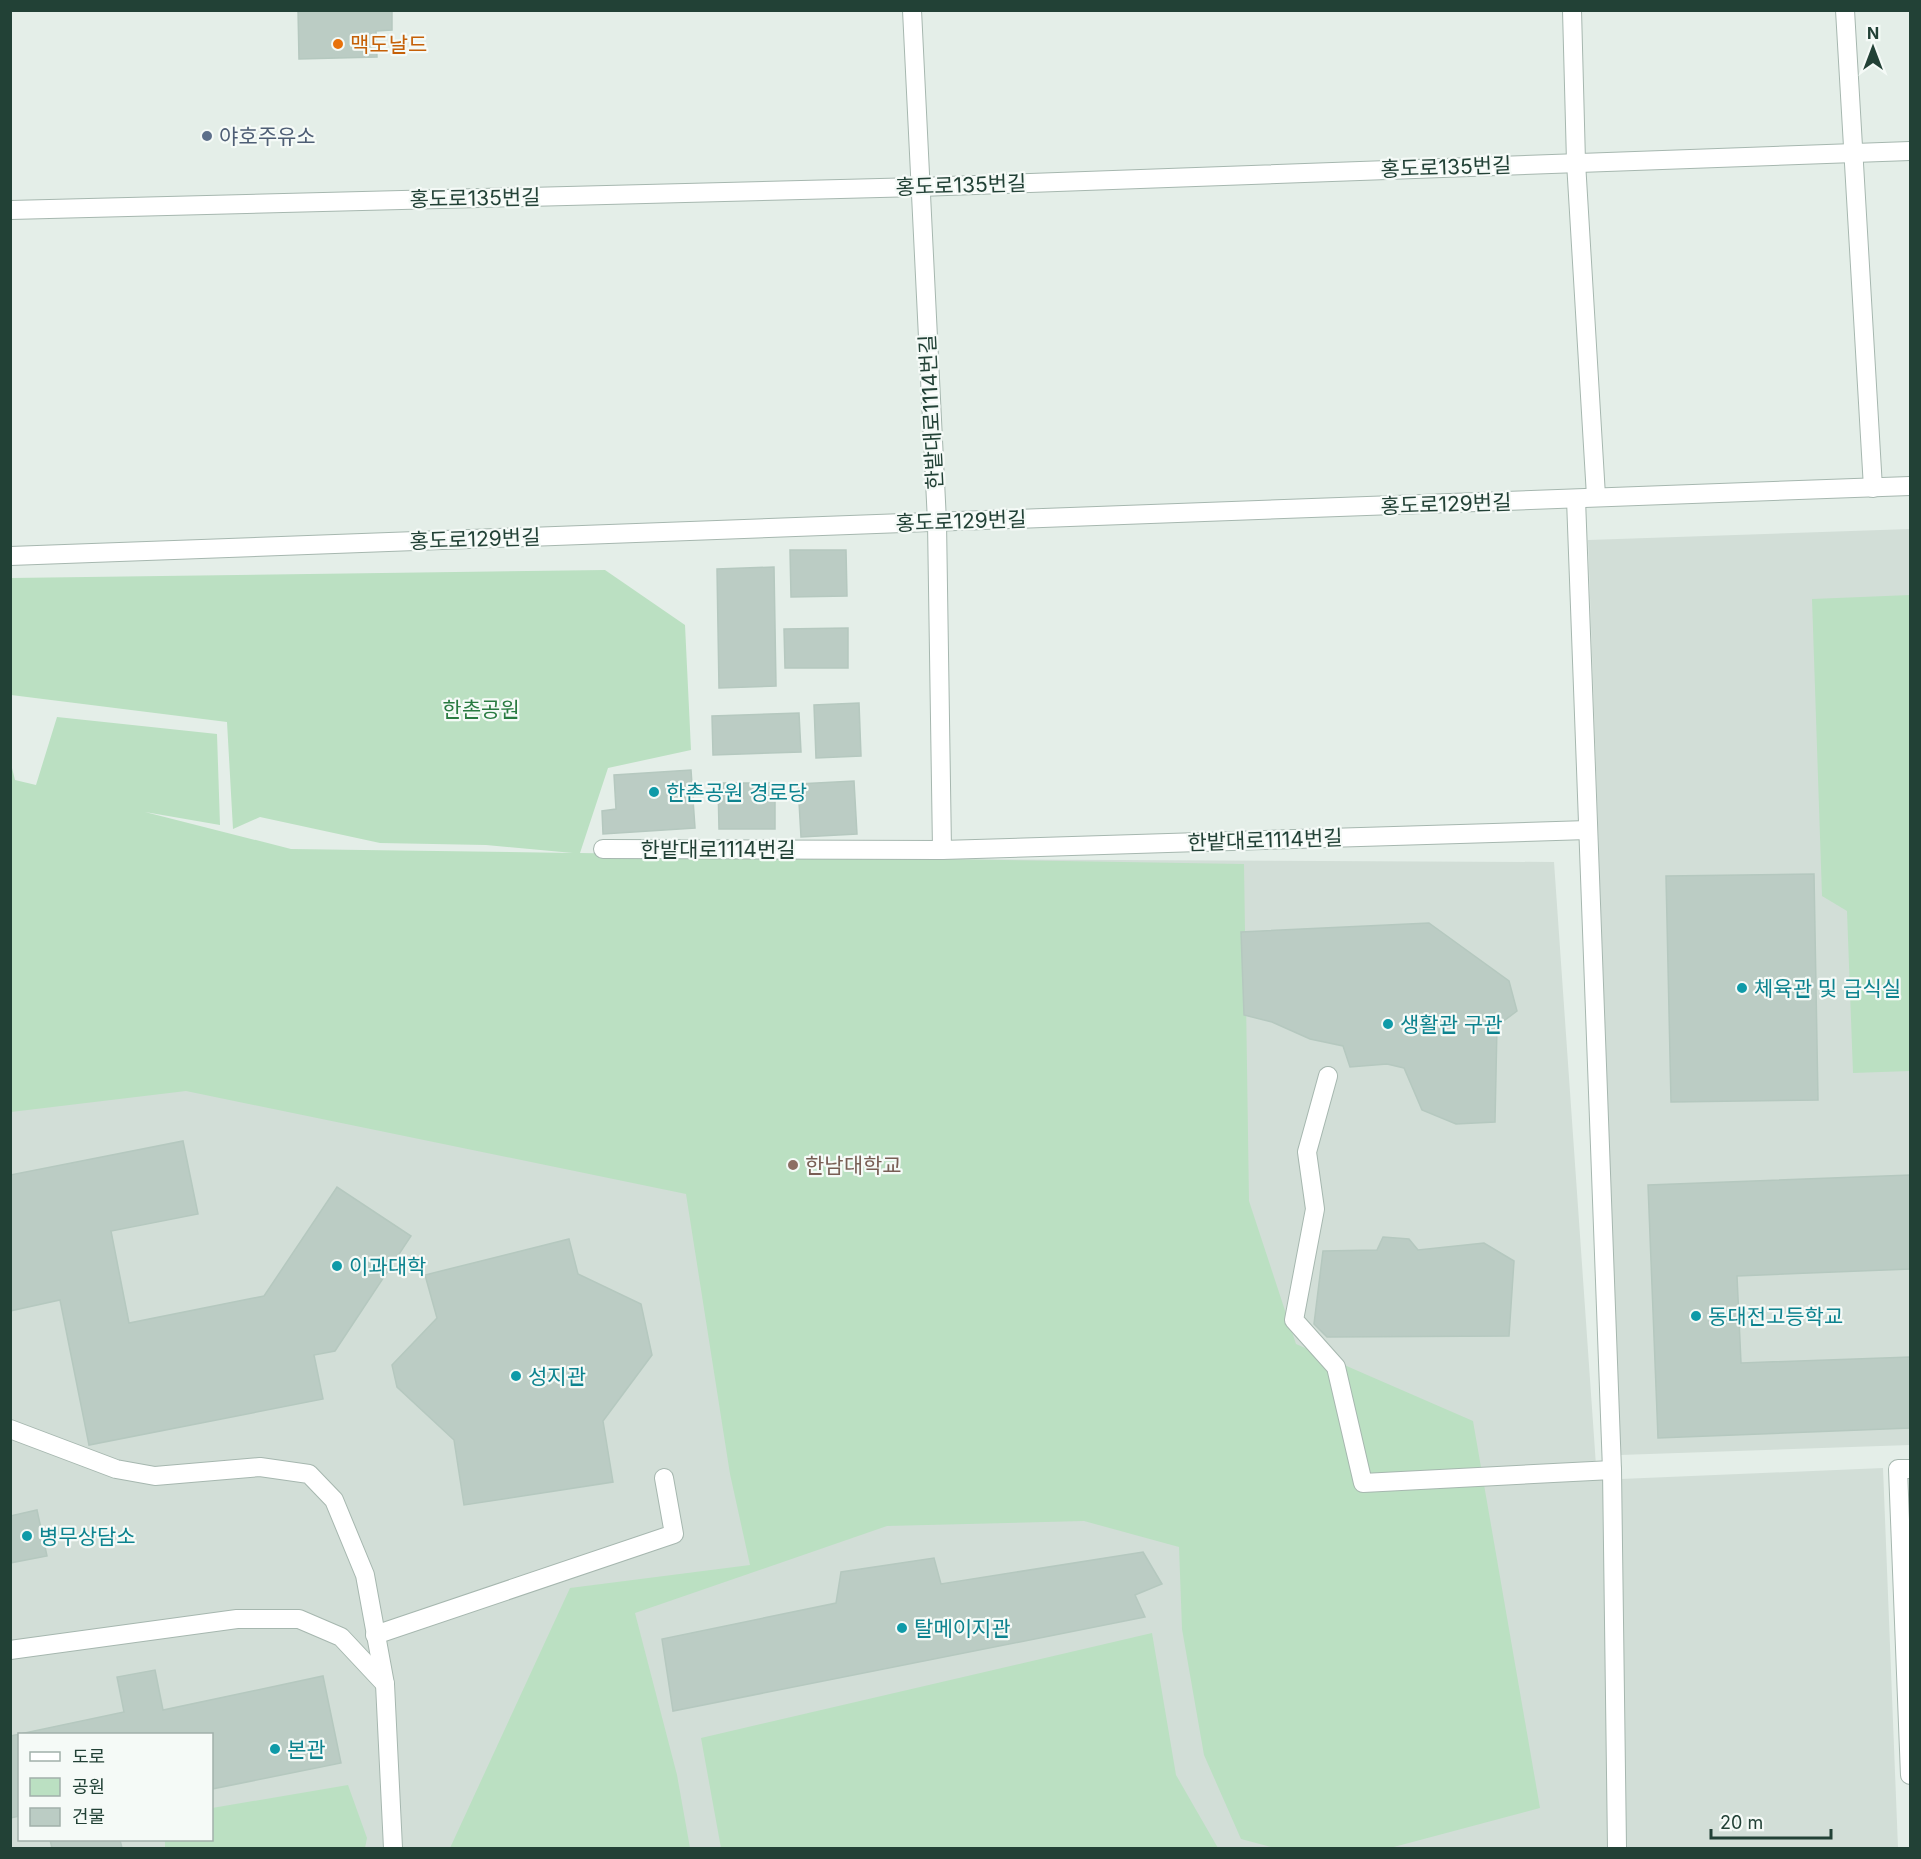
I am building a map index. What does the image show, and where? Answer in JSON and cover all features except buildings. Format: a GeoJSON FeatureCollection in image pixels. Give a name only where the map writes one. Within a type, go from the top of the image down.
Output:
{"type":"FeatureCollection","features":[{"type":"Feature","properties":{"kind":"street","name":"한밭대로1114번길"},"geometry":{"type":"LineString","coordinates":[[912,10],[937,522],[942,850]]}},
{"type":"Feature","properties":{"kind":"street"},"geometry":{"type":"LineString","coordinates":[[1572,10],[1576,162],[1596,496]]}},
{"type":"Feature","properties":{"kind":"street"},"geometry":{"type":"LineString","coordinates":[[1845,10],[1873,488]]}},
{"type":"Feature","properties":{"kind":"street","name":"홍도로135번길"},"geometry":{"type":"LineString","coordinates":[[10,210],[919,187],[1911,151]]}},
{"type":"Feature","properties":{"kind":"street","name":"홍도로129번길"},"geometry":{"type":"LineString","coordinates":[[10,556],[1911,486]]}},
{"type":"Feature","properties":{"kind":"street"},"geometry":{"type":"LineString","coordinates":[[1576,499],[1612,1470],[1617,1848]]}},
{"type":"Feature","properties":{"kind":"street","name":"한밭대로1114번길"},"geometry":{"type":"LineString","coordinates":[[603,849],[942,850],[1588,830]]}},
{"type":"Feature","properties":{"kind":"street"},"geometry":{"type":"LineString","coordinates":[[1328,1076],[1307,1152],[1315,1209],[1294,1320],[1336,1366],[1364,1483],[1612,1470]]}},
{"type":"Feature","properties":{"kind":"street"},"geometry":{"type":"LineString","coordinates":[[10,1429],[116,1469],[155,1476],[260,1467],[309,1474],[334,1500],[365,1575],[385,1684],[393,1848]]}},
{"type":"Feature","properties":{"kind":"street"},"geometry":{"type":"LineString","coordinates":[[1911,1468],[1898,1469],[1911,1775]]}},
{"type":"Feature","properties":{"kind":"street"},"geometry":{"type":"LineString","coordinates":[[375,1635],[674,1534],[664,1478]]}},
{"type":"Feature","properties":{"kind":"street"},"geometry":{"type":"LineString","coordinates":[[10,1650],[237,1619],[299,1619],[341,1637],[385,1684]]}},
{"type":"Feature","properties":{"kind":"shaded area"},"geometry":{"type":"Polygon","coordinates":[[[1910,529],[1910,1445],[1620,1455],[1588,540],[1910,529]]]}},
{"type":"Feature","properties":{"kind":"shaded area","name":"한남대학교"},"geometry":{"type":"Polygon","coordinates":[[[10,780],[290,850],[882,859],[1554,862],[1597,1480],[1883,1468],[1898,1848],[11,1848],[10,780]]]}},
{"type":"Feature","properties":{"kind":"green space","name":"한촌공원"},"geometry":{"type":"Polygon","coordinates":[[[605,570],[685,625],[691,750],[608,768],[580,853],[1244,864],[1249,1201],[1296,1344],[1473,1421],[1540,1808],[1390,1848],[1275,1848],[1241,1839],[1204,1755],[1182,1629],[1179,1547],[1084,1521],[887,1526],[635,1613],[677,1775],[690,1848],[450,1848],[570,1588],[750,1565],[730,1474],[686,1194],[186,1091],[11,1112],[10,760],[15,780],[36,785],[57,717],[217,734],[220,825],[145,812],[291,849],[573,853],[486,845],[380,843],[260,817],[233,829],[227,722],[11,695],[11,578],[605,570]]]}},
{"type":"Feature","properties":{"kind":"green space"},"geometry":{"type":"Polygon","coordinates":[[[1910,595],[1910,1071],[1853,1073],[1847,911],[1822,896],[1812,599],[1910,595]]]}},
{"type":"Feature","properties":{"kind":"green space"},"geometry":{"type":"Polygon","coordinates":[[[1152,1633],[1176,1775],[1218,1848],[721,1848],[701,1738],[1152,1633]]]}},
{"type":"Feature","properties":{"kind":"green space"},"geometry":{"type":"Polygon","coordinates":[[[348,1785],[367,1838],[365,1848],[165,1848],[165,1841],[213,1841],[213,1808],[348,1785]]]}},
{"type":"Feature","properties":{"kind":"place","name":"맥도날드"},"geometry":{"type":"Point","coordinates":[338,44]}},
{"type":"Feature","properties":{"kind":"place","name":"야호주유소"},"geometry":{"type":"Point","coordinates":[207,136]}},
{"type":"Feature","properties":{"kind":"place","name":"한촌공원 경로당"},"geometry":{"type":"Point","coordinates":[654,792]}},
{"type":"Feature","properties":{"kind":"place","name":"체육관 및 급식실"},"geometry":{"type":"Point","coordinates":[1742,988]}},
{"type":"Feature","properties":{"kind":"place","name":"생활관 구관"},"geometry":{"type":"Point","coordinates":[1388,1024]}},
{"type":"Feature","properties":{"kind":"place","name":"한남대학교"},"geometry":{"type":"Point","coordinates":[793,1165]}},
{"type":"Feature","properties":{"kind":"place","name":"이과대학"},"geometry":{"type":"Point","coordinates":[337,1266]}},
{"type":"Feature","properties":{"kind":"place","name":"동대전고등학교"},"geometry":{"type":"Point","coordinates":[1696,1316]}},
{"type":"Feature","properties":{"kind":"place","name":"성지관"},"geometry":{"type":"Point","coordinates":[516,1376]}},
{"type":"Feature","properties":{"kind":"place","name":"병무상담소"},"geometry":{"type":"Point","coordinates":[27,1536]}},
{"type":"Feature","properties":{"kind":"place","name":"탈메이지관"},"geometry":{"type":"Point","coordinates":[902,1628]}},
{"type":"Feature","properties":{"kind":"place","name":"본관"},"geometry":{"type":"Point","coordinates":[275,1749]}}]}
